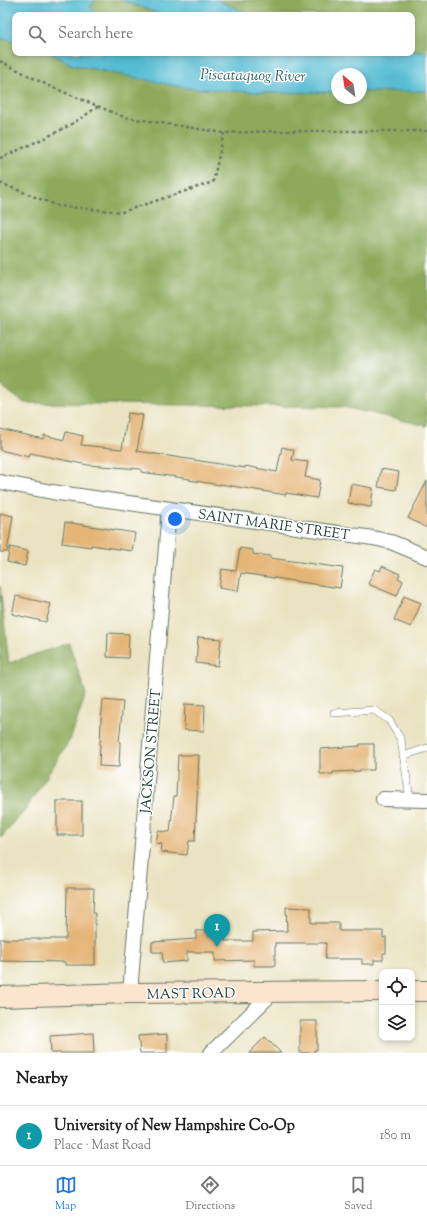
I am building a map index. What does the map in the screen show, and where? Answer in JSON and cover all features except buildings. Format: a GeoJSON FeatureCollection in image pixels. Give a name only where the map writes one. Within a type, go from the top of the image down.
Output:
{"type":"FeatureCollection","features":[{"type":"Feature","properties":{"kind":"main road","name":"MAST ROAD"},"geometry":{"type":"LineString","coordinates":[[3,999],[130,993],[379,992]]}},
{"type":"Feature","properties":{"kind":"main road"},"geometry":{"type":"LineString","coordinates":[[415,992],[427,992]]}},
{"type":"Feature","properties":{"kind":"street","name":"SAINT MARIE STREET"},"geometry":{"type":"LineString","coordinates":[[0,482],[52,492],[373,538],[391,542],[427,557]]}},
{"type":"Feature","properties":{"kind":"street","name":"JACKSON STREET"},"geometry":{"type":"LineString","coordinates":[[130,993],[169,509]]}},
{"type":"Feature","properties":{"kind":"street"},"geometry":{"type":"LineString","coordinates":[[383,799],[427,800]]}},
{"type":"Feature","properties":{"kind":"street"},"geometry":{"type":"LineString","coordinates":[[211,1053],[272,992]]}},
{"type":"Feature","properties":{"kind":"lane"},"geometry":{"type":"LineString","coordinates":[[334,713],[374,710],[389,720],[401,740],[410,799]]}},
{"type":"Feature","properties":{"kind":"lane"},"geometry":{"type":"LineString","coordinates":[[403,756],[427,748]]}},
{"type":"Feature","properties":{"kind":"path"},"geometry":{"type":"LineString","coordinates":[[0,61],[48,86],[124,117],[224,134],[279,131],[427,131]]}},
{"type":"Feature","properties":{"kind":"path"},"geometry":{"type":"LineString","coordinates":[[0,158],[50,136],[98,106]]}},
{"type":"Feature","properties":{"kind":"path"},"geometry":{"type":"LineString","coordinates":[[0,183],[58,206],[122,212],[213,182],[224,134]]}},
{"type":"Feature","properties":{"kind":"green space"},"geometry":{"type":"Polygon","coordinates":[[[96,0],[121,0],[154,12],[95,12],[90,7],[96,0]]]}},
{"type":"Feature","properties":{"kind":"green space"},"geometry":{"type":"Polygon","coordinates":[[[216,0],[427,0],[427,53],[415,51],[415,12],[246,12],[216,0]]]}},
{"type":"Feature","properties":{"kind":"green space"},"geometry":{"type":"Polygon","coordinates":[[[0,37],[12,40],[12,56],[56,56],[73,65],[186,88],[266,93],[331,92],[331,104],[367,104],[367,92],[427,91],[427,426],[344,407],[24,403],[0,385],[0,37]]]}},
{"type":"Feature","properties":{"kind":"green space"},"geometry":{"type":"Polygon","coordinates":[[[0,586],[9,663],[69,643],[86,694],[71,738],[26,809],[0,839],[0,586]]]}},
{"type":"Feature","properties":{"kind":"water"},"geometry":{"type":"Polygon","coordinates":[[[0,0],[96,0],[90,7],[95,12],[12,12],[12,40],[0,37],[0,0]]]}},
{"type":"Feature","properties":{"kind":"water"},"geometry":{"type":"Polygon","coordinates":[[[121,0],[216,0],[246,12],[154,12],[121,0]]]}},
{"type":"Feature","properties":{"kind":"water","name":"Piscataquog River"},"geometry":{"type":"Polygon","coordinates":[[[415,51],[427,53],[427,91],[367,92],[367,68],[331,68],[331,92],[266,93],[186,88],[73,65],[56,56],[415,56],[415,51]]]}},
{"type":"Feature","properties":{"kind":"place","name":"University of New Hampshire Co-Op"},"geometry":{"type":"Point","coordinates":[217,947]}}]}
